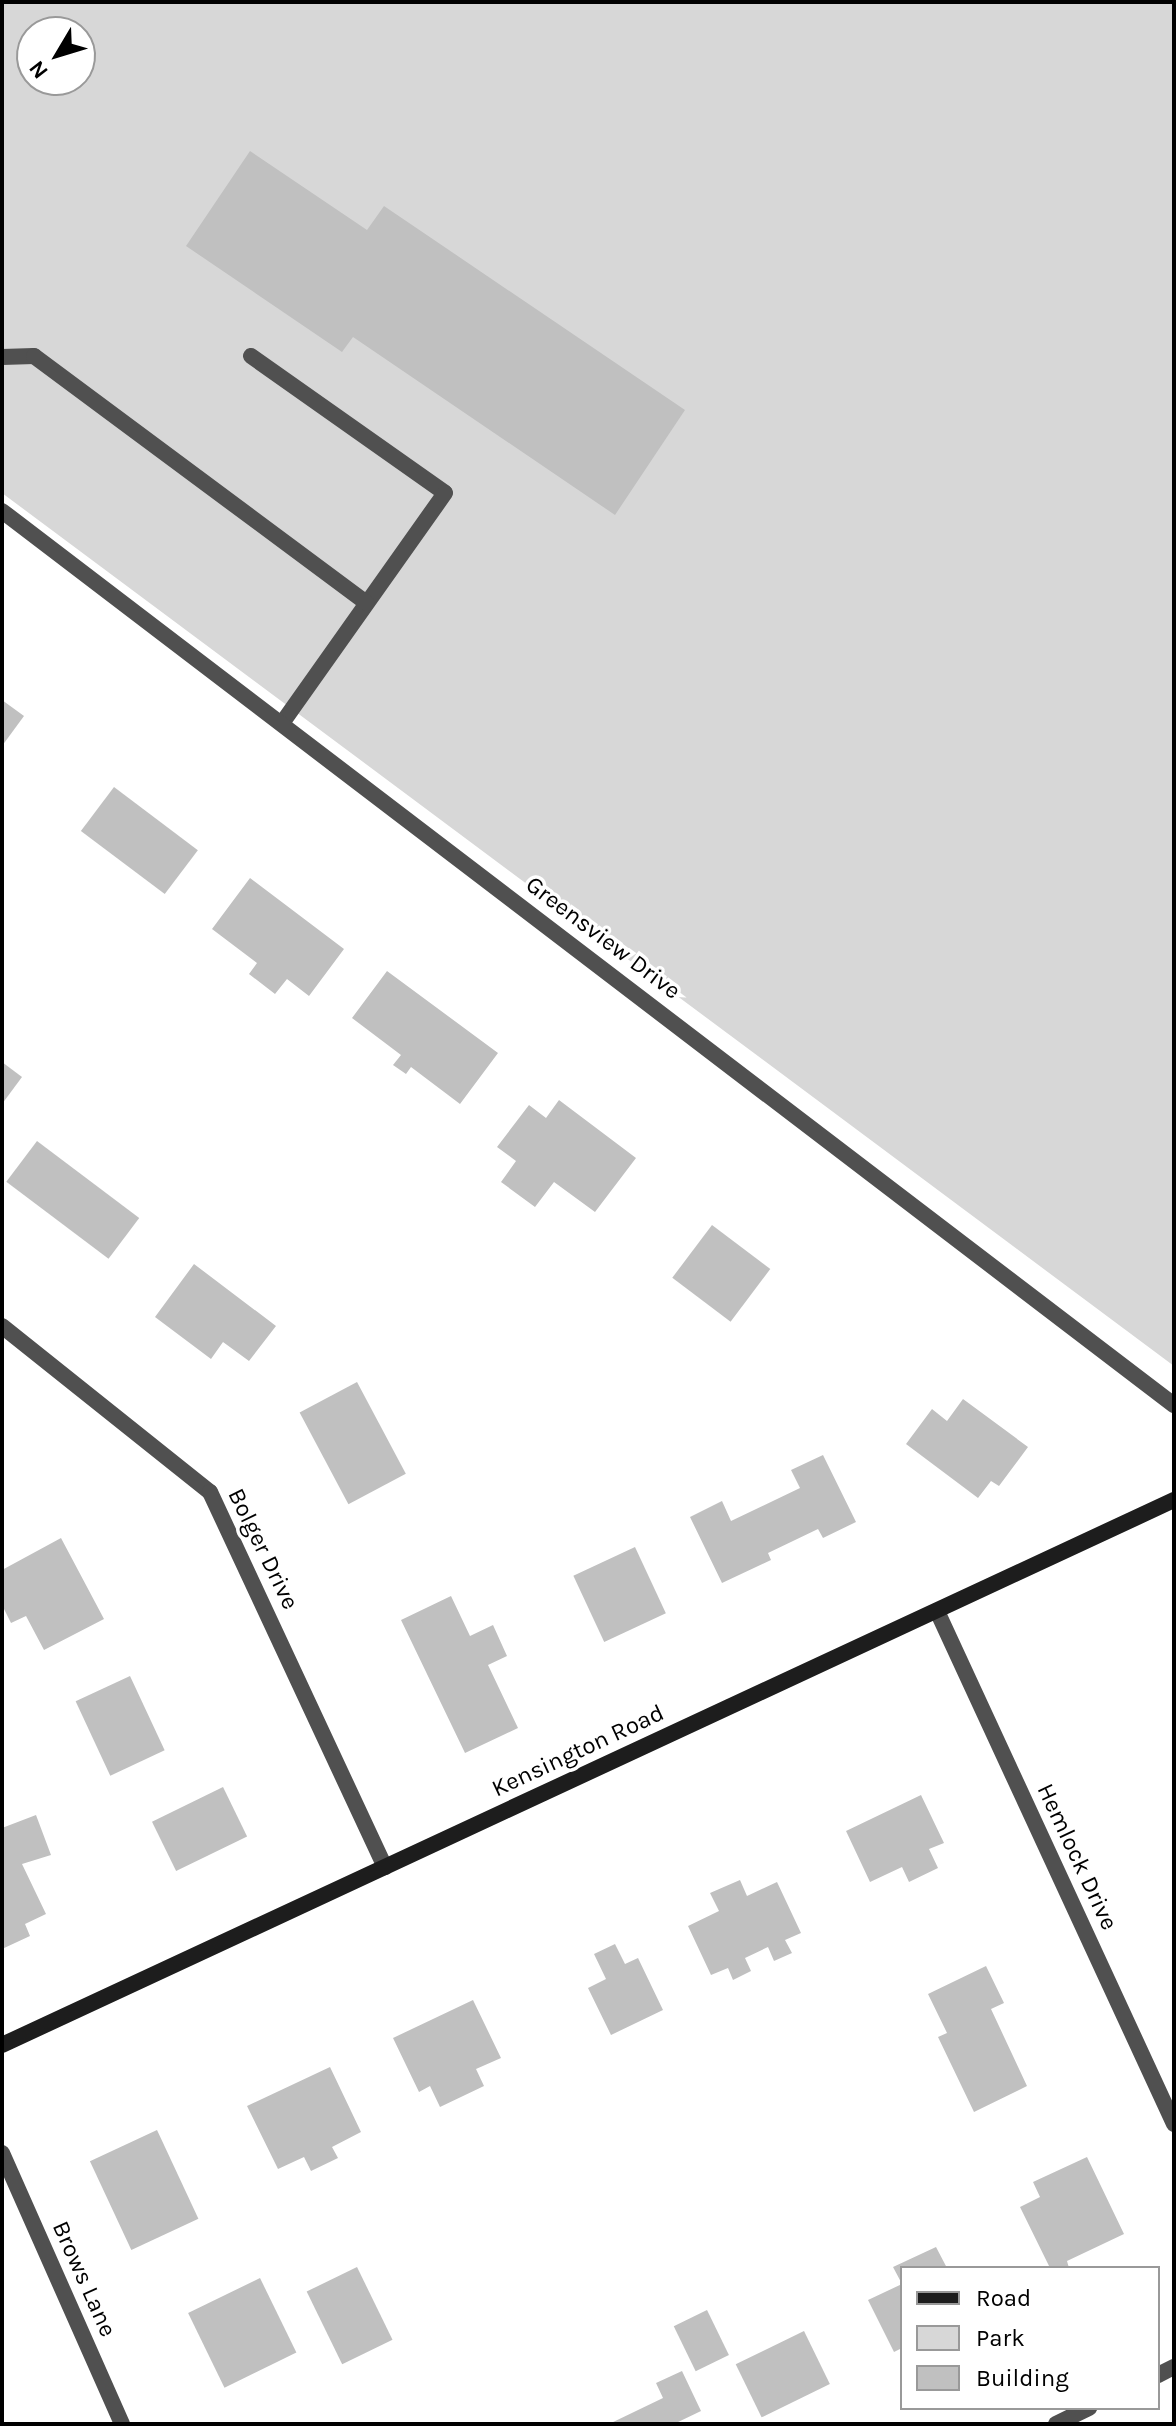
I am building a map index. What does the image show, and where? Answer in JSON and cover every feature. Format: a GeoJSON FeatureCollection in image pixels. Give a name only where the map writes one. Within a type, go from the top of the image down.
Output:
{"type":"FeatureCollection","features":[{"type":"Feature","properties":{"kind":"street"},"geometry":{"type":"LineString","coordinates":[[2,357],[34,356],[366,603]]}},
{"type":"Feature","properties":{"kind":"street"},"geometry":{"type":"LineString","coordinates":[[251,356],[445,493],[282,723]]}},
{"type":"Feature","properties":{"kind":"street","name":"Greensview Drive"},"geometry":{"type":"LineString","coordinates":[[2,511],[1174,1405]]}},
{"type":"Feature","properties":{"kind":"street","name":"Bolger Drive"},"geometry":{"type":"LineString","coordinates":[[2,1326],[210,1492],[385,1867]]}},
{"type":"Feature","properties":{"kind":"street","name":"Kensington Road"},"geometry":{"type":"LineString","coordinates":[[2,2045],[1174,1500]]}},
{"type":"Feature","properties":{"kind":"street","name":"Hemlock Drive"},"geometry":{"type":"LineString","coordinates":[[937,1611],[1174,2124]]}},
{"type":"Feature","properties":{"kind":"street","name":"Brows Lane"},"geometry":{"type":"LineString","coordinates":[[2,2153],[122,2424]]}},
{"type":"Feature","properties":{"kind":"street"},"geometry":{"type":"LineString","coordinates":[[1056,2424],[1085,2410]]}},
{"type":"Feature","properties":{"kind":"green space"},"geometry":{"type":"Polygon","coordinates":[[[2,2],[1174,2],[1174,1366],[2,493],[2,2]]]}},
{"type":"Feature","properties":{"kind":"building"},"geometry":{"type":"Polygon","coordinates":[[[250,151],[367,230],[384,206],[685,410],[615,515],[353,337],[342,352],[186,246],[250,151]]]}},
{"type":"Feature","properties":{"kind":"building"},"geometry":{"type":"Polygon","coordinates":[[[2,700],[24,716],[2,746],[2,700]]]}},
{"type":"Feature","properties":{"kind":"building"},"geometry":{"type":"Polygon","coordinates":[[[114,787],[198,850],[165,894],[81,831],[114,787]]]}},
{"type":"Feature","properties":{"kind":"building"},"geometry":{"type":"Polygon","coordinates":[[[250,878],[344,949],[309,996],[287,979],[275,994],[249,974],[257,963],[212,929],[250,878]]]}},
{"type":"Feature","properties":{"kind":"building"},"geometry":{"type":"Polygon","coordinates":[[[387,971],[498,1053],[460,1104],[411,1067],[406,1074],[393,1065],[401,1055],[352,1018],[387,971]]]}},
{"type":"Feature","properties":{"kind":"building"},"geometry":{"type":"Polygon","coordinates":[[[2,1062],[22,1077],[2,1104],[2,1062]]]}},
{"type":"Feature","properties":{"kind":"building"},"geometry":{"type":"Polygon","coordinates":[[[559,1100],[636,1158],[595,1212],[554,1182],[535,1207],[501,1182],[516,1161],[497,1147],[529,1105],[546,1118],[559,1100]]]}},
{"type":"Feature","properties":{"kind":"building"},"geometry":{"type":"Polygon","coordinates":[[[37,1141],[139,1218],[109,1259],[6,1182],[37,1141]]]}},
{"type":"Feature","properties":{"kind":"building"},"geometry":{"type":"Polygon","coordinates":[[[712,1225],[770,1269],[731,1322],[672,1278],[712,1225]]]}},
{"type":"Feature","properties":{"kind":"building"},"geometry":{"type":"Polygon","coordinates":[[[194,1264],[276,1326],[249,1361],[223,1342],[211,1359],[155,1317],[194,1264]]]}},
{"type":"Feature","properties":{"kind":"building"},"geometry":{"type":"Polygon","coordinates":[[[357,1382],[406,1474],[348,1504],[300,1413],[357,1382]]]}},
{"type":"Feature","properties":{"kind":"building"},"geometry":{"type":"Polygon","coordinates":[[[963,1399],[1028,1447],[999,1486],[991,1481],[978,1498],[906,1444],[932,1409],[947,1421],[963,1399]]]}},
{"type":"Feature","properties":{"kind":"building"},"geometry":{"type":"Polygon","coordinates":[[[823,1455],[856,1522],[823,1538],[818,1529],[768,1553],[771,1560],[722,1583],[690,1517],[722,1501],[731,1521],[800,1488],[791,1470],[823,1455]]]}},
{"type":"Feature","properties":{"kind":"building"},"geometry":{"type":"Polygon","coordinates":[[[61,1538],[104,1619],[44,1650],[26,1616],[11,1623],[2,1605],[2,1570],[61,1538]]]}},
{"type":"Feature","properties":{"kind":"building"},"geometry":{"type":"Polygon","coordinates":[[[635,1547],[666,1613],[604,1642],[573,1576],[635,1547]]]}},
{"type":"Feature","properties":{"kind":"building"},"geometry":{"type":"Polygon","coordinates":[[[451,1596],[470,1636],[493,1625],[507,1656],[488,1665],[518,1728],[465,1753],[401,1620],[451,1596]]]}},
{"type":"Feature","properties":{"kind":"building"},"geometry":{"type":"Polygon","coordinates":[[[130,1676],[165,1750],[110,1776],[76,1701],[130,1676]]]}},
{"type":"Feature","properties":{"kind":"building"},"geometry":{"type":"Polygon","coordinates":[[[223,1787],[247,1836],[176,1871],[152,1822],[223,1787]]]}},
{"type":"Feature","properties":{"kind":"building"},"geometry":{"type":"Polygon","coordinates":[[[921,1795],[944,1843],[929,1849],[938,1868],[909,1882],[902,1867],[870,1882],[846,1831],[921,1795]]]}},
{"type":"Feature","properties":{"kind":"building"},"geometry":{"type":"Polygon","coordinates":[[[36,1815],[51,1855],[22,1864],[46,1914],[25,1924],[30,1936],[2,1949],[2,1828],[36,1815]]]}},
{"type":"Feature","properties":{"kind":"building"},"geometry":{"type":"Polygon","coordinates":[[[740,1880],[747,1896],[777,1882],[801,1933],[785,1940],[792,1953],[774,1961],[768,1947],[745,1958],[751,1971],[733,1980],[728,1968],[711,1975],[688,1926],[719,1911],[710,1893],[740,1880]]]}},
{"type":"Feature","properties":{"kind":"building"},"geometry":{"type":"Polygon","coordinates":[[[615,1944],[625,1964],[638,1958],[663,2010],[611,2035],[588,1988],[606,1979],[594,1954],[615,1944]]]}},
{"type":"Feature","properties":{"kind":"building"},"geometry":{"type":"Polygon","coordinates":[[[986,1966],[1004,2003],[991,2009],[1027,2086],[974,2112],[938,2037],[947,2033],[928,1994],[986,1966]]]}},
{"type":"Feature","properties":{"kind":"building"},"geometry":{"type":"Polygon","coordinates":[[[473,2000],[501,2058],[476,2069],[484,2086],[440,2107],[430,2086],[419,2092],[393,2038],[473,2000]]]}},
{"type":"Feature","properties":{"kind":"building"},"geometry":{"type":"Polygon","coordinates":[[[330,2067],[361,2132],[332,2147],[338,2158],[311,2171],[304,2157],[278,2169],[247,2106],[330,2067]]]}},
{"type":"Feature","properties":{"kind":"building"},"geometry":{"type":"Polygon","coordinates":[[[157,2130],[198,2219],[131,2250],[90,2161],[157,2130]]]}},
{"type":"Feature","properties":{"kind":"building"},"geometry":{"type":"Polygon","coordinates":[[[1087,2157],[1124,2234],[1067,2261],[1068,2266],[1049,2266],[1020,2207],[1040,2197],[1033,2182],[1087,2157]]]}},
{"type":"Feature","properties":{"kind":"building"},"geometry":{"type":"Polygon","coordinates":[[[936,2247],[946,2266],[900,2266],[900,2280],[893,2267],[936,2247]]]}},
{"type":"Feature","properties":{"kind":"building"},"geometry":{"type":"Polygon","coordinates":[[[357,2267],[393,2340],[342,2364],[307,2292],[357,2267]]]}},
{"type":"Feature","properties":{"kind":"building"},"geometry":{"type":"Polygon","coordinates":[[[260,2278],[296,2353],[224,2388],[188,2313],[260,2278]]]}},
{"type":"Feature","properties":{"kind":"building"},"geometry":{"type":"Polygon","coordinates":[[[900,2285],[900,2349],[894,2352],[868,2300],[900,2285]]]}},
{"type":"Feature","properties":{"kind":"building"},"geometry":{"type":"Polygon","coordinates":[[[707,2310],[729,2355],[696,2371],[674,2326],[707,2310]]]}},
{"type":"Feature","properties":{"kind":"building"},"geometry":{"type":"Polygon","coordinates":[[[804,2331],[830,2384],[762,2417],[736,2364],[804,2331]]]}},
{"type":"Feature","properties":{"kind":"building"},"geometry":{"type":"Polygon","coordinates":[[[682,2371],[701,2411],[674,2424],[609,2424],[663,2398],[656,2383],[682,2371]]]}}]}
